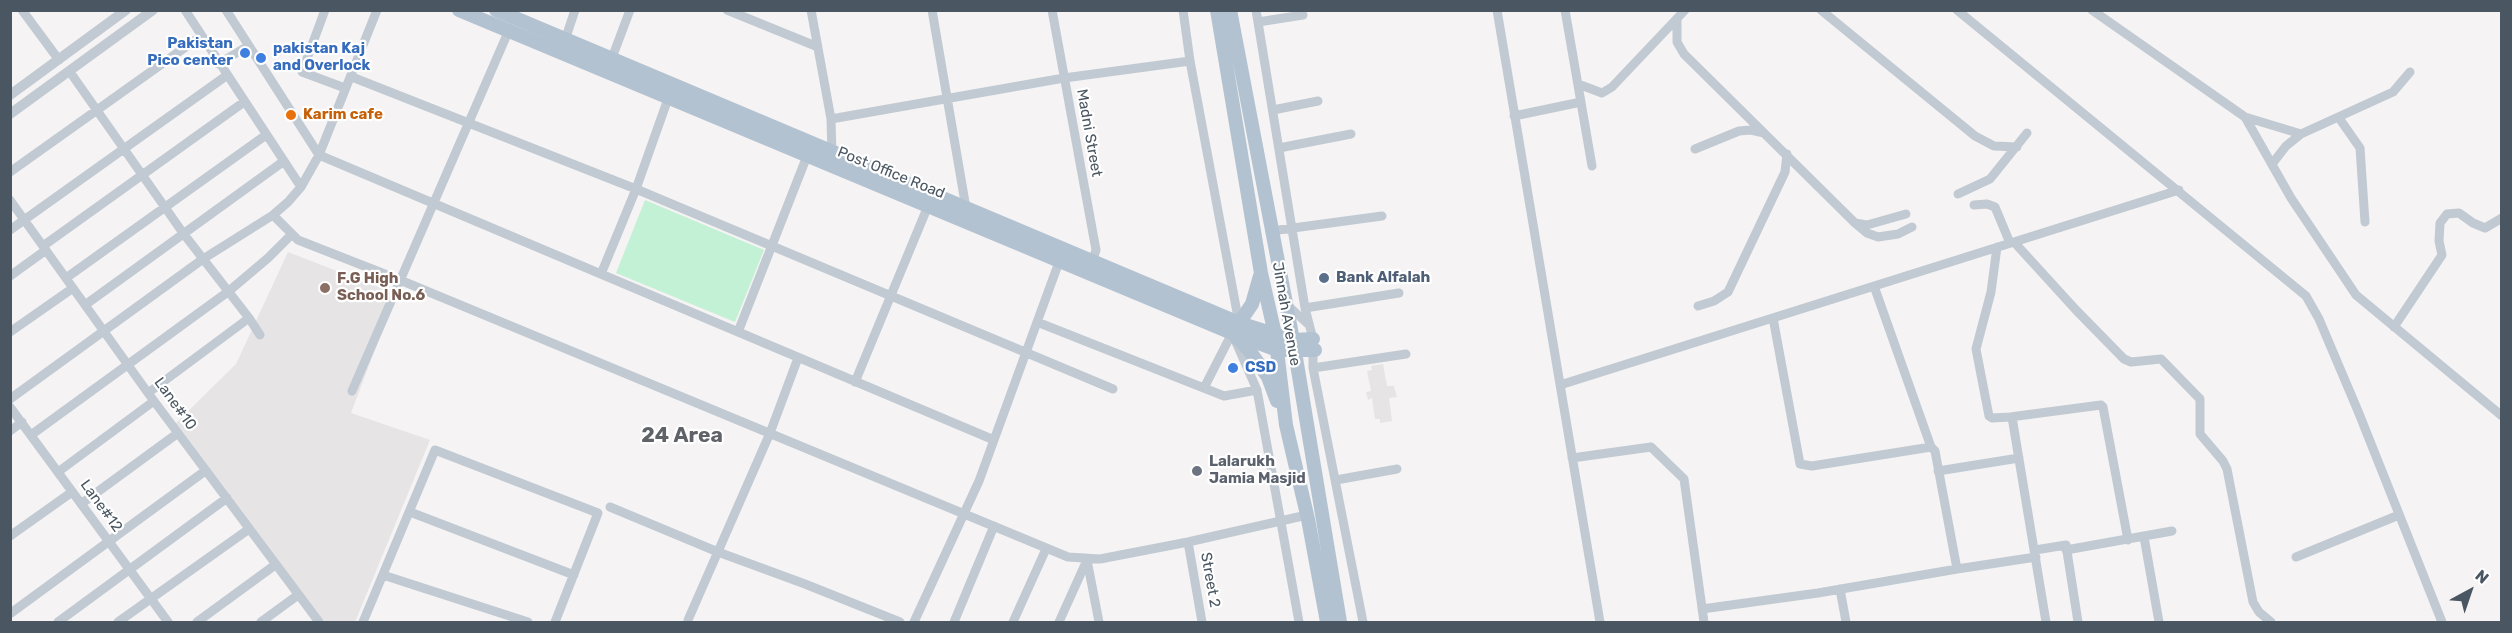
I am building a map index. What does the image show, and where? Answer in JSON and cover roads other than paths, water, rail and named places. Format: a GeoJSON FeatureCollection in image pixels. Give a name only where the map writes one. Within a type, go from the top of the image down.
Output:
{"type":"FeatureCollection","features":[{"type":"Feature","properties":{"kind":"main road","name":"Post Office Road"},"geometry":{"type":"LineString","coordinates":[[459,10],[664,90],[830,159],[966,208],[1090,267],[1235,328],[1277,350],[1314,344]]}},
{"type":"Feature","properties":{"kind":"main road","name":"Post Office Road"},"geometry":{"type":"LineString","coordinates":[[496,10],[524,16],[564,40],[612,58],[664,90],[807,156],[830,159],[928,206],[1059,262],[1090,267]]}},
{"type":"Feature","properties":{"kind":"main road","name":"Jinnah Avenue"},"geometry":{"type":"LineString","coordinates":[[1217,10],[1261,273],[1275,334],[1286,425],[1307,515],[1327,622]]}},
{"type":"Feature","properties":{"kind":"main road","name":"Jinnah Avenue"},"geometry":{"type":"LineString","coordinates":[[1230,10],[1294,346],[1299,388],[1340,622]]}},
{"type":"Feature","properties":{"kind":"main road"},"geometry":{"type":"LineString","coordinates":[[1261,273],[1252,304],[1235,328],[1268,377],[1286,425]]}},
{"type":"Feature","properties":{"kind":"main road","name":"Post Office Road"},"geometry":{"type":"LineString","coordinates":[[1235,328],[1275,334],[1294,346]]}},
{"type":"Feature","properties":{"kind":"street"},"geometry":{"type":"LineString","coordinates":[[22,10],[59,60]]}},
{"type":"Feature","properties":{"kind":"street"},"geometry":{"type":"LineString","coordinates":[[10,95],[126,10]]}},
{"type":"Feature","properties":{"kind":"street"},"geometry":{"type":"LineString","coordinates":[[10,114],[153,10]]}},
{"type":"Feature","properties":{"kind":"street"},"geometry":{"type":"LineString","coordinates":[[185,10],[300,187]]}},
{"type":"Feature","properties":{"kind":"street"},"geometry":{"type":"LineString","coordinates":[[226,10],[319,155],[994,440]]}},
{"type":"Feature","properties":{"kind":"street"},"geometry":{"type":"LineString","coordinates":[[326,10],[302,72],[345,88]]}},
{"type":"Feature","properties":{"kind":"street"},"geometry":{"type":"LineString","coordinates":[[10,399],[203,259],[273,215],[288,202],[319,155],[377,10]]}},
{"type":"Feature","properties":{"kind":"street"},"geometry":{"type":"LineString","coordinates":[[564,40],[575,10]]}},
{"type":"Feature","properties":{"kind":"street"},"geometry":{"type":"LineString","coordinates":[[612,58],[630,10]]}},
{"type":"Feature","properties":{"kind":"street"},"geometry":{"type":"LineString","coordinates":[[727,10],[818,47]]}},
{"type":"Feature","properties":{"kind":"street"},"geometry":{"type":"LineString","coordinates":[[811,10],[831,119],[830,159]]}},
{"type":"Feature","properties":{"kind":"street"},"geometry":{"type":"LineString","coordinates":[[932,10],[966,208]]}},
{"type":"Feature","properties":{"kind":"street","name":"Madni Street"},"geometry":{"type":"LineString","coordinates":[[1052,10],[1096,250],[1090,267]]}},
{"type":"Feature","properties":{"kind":"street"},"geometry":{"type":"LineString","coordinates":[[1183,10],[1235,328],[1257,390],[1299,622]]}},
{"type":"Feature","properties":{"kind":"street"},"geometry":{"type":"LineString","coordinates":[[1256,10],[1305,308],[1314,344],[1313,368],[1318,384],[1363,622]]}},
{"type":"Feature","properties":{"kind":"street"},"geometry":{"type":"LineString","coordinates":[[1497,10],[1600,622]]}},
{"type":"Feature","properties":{"kind":"street"},"geometry":{"type":"LineString","coordinates":[[1565,10],[1592,166]]}},
{"type":"Feature","properties":{"kind":"street"},"geometry":{"type":"LineString","coordinates":[[1578,84],[1602,93],[1612,87],[1685,10]]}},
{"type":"Feature","properties":{"kind":"street"},"geometry":{"type":"LineString","coordinates":[[1821,10],[1975,136],[1994,146],[2017,147]]}},
{"type":"Feature","properties":{"kind":"street"},"geometry":{"type":"LineString","coordinates":[[1957,10],[2178,190],[2310,302],[2358,411],[2442,622]]}},
{"type":"Feature","properties":{"kind":"street"},"geometry":{"type":"LineString","coordinates":[[2092,10],[2245,117],[2301,134]]}},
{"type":"Feature","properties":{"kind":"street"},"geometry":{"type":"LineString","coordinates":[[1258,22],[1304,15]]}},
{"type":"Feature","properties":{"kind":"street"},"geometry":{"type":"LineString","coordinates":[[1677,20],[1677,42],[1684,54],[1855,223],[1867,233],[1878,237],[1898,234],[1912,227]]}},
{"type":"Feature","properties":{"kind":"street"},"geometry":{"type":"LineString","coordinates":[[352,391],[509,30]]}},
{"type":"Feature","properties":{"kind":"street"},"geometry":{"type":"LineString","coordinates":[[10,172],[201,36]]}},
{"type":"Feature","properties":{"kind":"street"},"geometry":{"type":"LineString","coordinates":[[218,64],[248,46]]}},
{"type":"Feature","properties":{"kind":"street"},"geometry":{"type":"LineString","coordinates":[[831,119],[1064,78],[1190,61]]}},
{"type":"Feature","properties":{"kind":"street"},"geometry":{"type":"LineString","coordinates":[[70,72],[183,233],[260,335]]}},
{"type":"Feature","properties":{"kind":"street"},"geometry":{"type":"LineString","coordinates":[[2272,164],[2286,146],[2301,134],[2393,92],[2410,72]]}},
{"type":"Feature","properties":{"kind":"street"},"geometry":{"type":"LineString","coordinates":[[10,230],[226,76]]}},
{"type":"Feature","properties":{"kind":"street"},"geometry":{"type":"LineString","coordinates":[[352,77],[636,189],[1113,389]]}},
{"type":"Feature","properties":{"kind":"street"},"geometry":{"type":"LineString","coordinates":[[601,274],[636,189],[664,90]]}},
{"type":"Feature","properties":{"kind":"street"},"geometry":{"type":"LineString","coordinates":[[1273,110],[1318,101]]}},
{"type":"Feature","properties":{"kind":"street"},"geometry":{"type":"LineString","coordinates":[[10,276],[44,248],[244,102]]}},
{"type":"Feature","properties":{"kind":"street"},"geometry":{"type":"LineString","coordinates":[[1514,116],[1581,102]]}},
{"type":"Feature","properties":{"kind":"street"},"geometry":{"type":"LineString","coordinates":[[2245,117],[2291,198],[2356,295],[2502,416]]}},
{"type":"Feature","properties":{"kind":"street"},"geometry":{"type":"LineString","coordinates":[[2339,118],[2360,148],[2365,222]]}},
{"type":"Feature","properties":{"kind":"street"},"geometry":{"type":"LineString","coordinates":[[1695,149],[1738,131],[1751,130],[1765,133]]}},
{"type":"Feature","properties":{"kind":"street"},"geometry":{"type":"LineString","coordinates":[[1958,194],[1990,179],[2027,133]]}},
{"type":"Feature","properties":{"kind":"street"},"geometry":{"type":"LineString","coordinates":[[1279,148],[1351,134]]}},
{"type":"Feature","properties":{"kind":"street"},"geometry":{"type":"LineString","coordinates":[[66,278],[266,135]]}},
{"type":"Feature","properties":{"kind":"street"},"geometry":{"type":"LineString","coordinates":[[1698,306],[1713,301],[1728,292],[1785,172],[1787,154]]}},
{"type":"Feature","properties":{"kind":"street"},"geometry":{"type":"LineString","coordinates":[[738,332],[807,156]]}},
{"type":"Feature","properties":{"kind":"street"},"geometry":{"type":"LineString","coordinates":[[85,305],[284,161]]}},
{"type":"Feature","properties":{"kind":"street"},"geometry":{"type":"LineString","coordinates":[[1560,385],[2178,190]]}},
{"type":"Feature","properties":{"kind":"street","name":"Lane#10"},"geometry":{"type":"LineString","coordinates":[[10,200],[151,397],[319,622]]}},
{"type":"Feature","properties":{"kind":"street"},"geometry":{"type":"LineString","coordinates":[[1974,205],[1987,204],[1995,207],[2012,243],[2124,359],[2131,362],[2161,359],[2200,399],[2200,434],[2228,469],[2253,602],[2259,612],[2271,622]]}},
{"type":"Feature","properties":{"kind":"street"},"geometry":{"type":"LineString","coordinates":[[855,382],[928,206]]}},
{"type":"Feature","properties":{"kind":"street"},"geometry":{"type":"LineString","coordinates":[[2394,327],[2442,255],[2439,241],[2440,223],[2446,214],[2459,213],[2485,228],[2502,218]]}},
{"type":"Feature","properties":{"kind":"street"},"geometry":{"type":"LineString","coordinates":[[1855,223],[1867,225],[1906,214]]}},
{"type":"Feature","properties":{"kind":"street"},"geometry":{"type":"LineString","coordinates":[[273,215],[298,240],[966,513],[1068,557],[1087,560],[1188,542],[1307,515]]}},
{"type":"Feature","properties":{"kind":"street"},"geometry":{"type":"LineString","coordinates":[[1271,231],[1292,230],[1382,216]]}},
{"type":"Feature","properties":{"kind":"street"},"geometry":{"type":"LineString","coordinates":[[31,435],[229,291],[291,235]]}},
{"type":"Feature","properties":{"kind":"street"},"geometry":{"type":"LineString","coordinates":[[1997,247],[1991,292],[1976,349],[1989,416],[1992,418],[2012,417],[2101,405],[2128,540]]}},
{"type":"Feature","properties":{"kind":"street"},"geometry":{"type":"LineString","coordinates":[[914,622],[966,513],[1059,262]]}},
{"type":"Feature","properties":{"kind":"street"},"geometry":{"type":"LineString","coordinates":[[1874,286],[1931,447],[1935,451],[1958,568]]}},
{"type":"Feature","properties":{"kind":"street"},"geometry":{"type":"LineString","coordinates":[[10,332],[73,288]]}},
{"type":"Feature","properties":{"kind":"street"},"geometry":{"type":"LineString","coordinates":[[1305,308],[1399,293]]}},
{"type":"Feature","properties":{"kind":"street"},"geometry":{"type":"LineString","coordinates":[[1284,302],[1308,324]]}},
{"type":"Feature","properties":{"kind":"street"},"geometry":{"type":"LineString","coordinates":[[58,472],[249,318]]}},
{"type":"Feature","properties":{"kind":"street"},"geometry":{"type":"LineString","coordinates":[[1773,318],[1800,464],[1812,466],[1931,447]]}},
{"type":"Feature","properties":{"kind":"street"},"geometry":{"type":"LineString","coordinates":[[1037,322],[1224,396],[1257,390]]}},
{"type":"Feature","properties":{"kind":"street"},"geometry":{"type":"LineString","coordinates":[[1204,388],[1235,328]]}},
{"type":"Feature","properties":{"kind":"street"},"geometry":{"type":"LineString","coordinates":[[1313,368],[1406,354]]}},
{"type":"Feature","properties":{"kind":"street"},"geometry":{"type":"LineString","coordinates":[[688,620],[770,433],[798,358]]}},
{"type":"Feature","properties":{"kind":"street"},"geometry":{"type":"LineString","coordinates":[[1299,388],[1318,384]]}},
{"type":"Feature","properties":{"kind":"street","name":"Lane#12"},"geometry":{"type":"LineString","coordinates":[[10,407],[168,622]]}},
{"type":"Feature","properties":{"kind":"street"},"geometry":{"type":"LineString","coordinates":[[2012,417],[2046,622]]}},
{"type":"Feature","properties":{"kind":"street"},"geometry":{"type":"LineString","coordinates":[[10,430],[22,422]]}},
{"type":"Feature","properties":{"kind":"street"},"geometry":{"type":"LineString","coordinates":[[81,504],[178,433]]}},
{"type":"Feature","properties":{"kind":"street"},"geometry":{"type":"LineString","coordinates":[[1572,458],[1651,447],[1684,479],[1704,622]]}},
{"type":"Feature","properties":{"kind":"street"},"geometry":{"type":"LineString","coordinates":[[363,622],[435,450],[598,513],[555,622]]}},
{"type":"Feature","properties":{"kind":"street"},"geometry":{"type":"LineString","coordinates":[[1938,471],[2019,458]]}},
{"type":"Feature","properties":{"kind":"street"},"geometry":{"type":"LineString","coordinates":[[1336,480],[1397,469]]}},
{"type":"Feature","properties":{"kind":"street"},"geometry":{"type":"LineString","coordinates":[[18,622],[11,613],[206,471]]}},
{"type":"Feature","properties":{"kind":"street"},"geometry":{"type":"LineString","coordinates":[[10,536],[72,492]]}},
{"type":"Feature","properties":{"kind":"street"},"geometry":{"type":"LineString","coordinates":[[58,622],[227,498]]}},
{"type":"Feature","properties":{"kind":"street"},"geometry":{"type":"LineString","coordinates":[[610,507],[718,552],[900,622]]}},
{"type":"Feature","properties":{"kind":"street"},"geometry":{"type":"LineString","coordinates":[[410,512],[574,575]]}},
{"type":"Feature","properties":{"kind":"street"},"geometry":{"type":"LineString","coordinates":[[2296,557],[2399,515]]}},
{"type":"Feature","properties":{"kind":"street"},"geometry":{"type":"LineString","coordinates":[[954,622],[994,526]]}},
{"type":"Feature","properties":{"kind":"street"},"geometry":{"type":"LineString","coordinates":[[118,622],[249,529]]}},
{"type":"Feature","properties":{"kind":"street"},"geometry":{"type":"LineString","coordinates":[[2066,550],[2172,531]]}},
{"type":"Feature","properties":{"kind":"street"},"geometry":{"type":"LineString","coordinates":[[2144,537],[2158,622]]}},
{"type":"Feature","properties":{"kind":"street","name":"Street 2"},"geometry":{"type":"LineString","coordinates":[[1188,542],[1202,622]]}},
{"type":"Feature","properties":{"kind":"street"},"geometry":{"type":"LineString","coordinates":[[1702,609],[1840,590],[2036,554],[2063,545],[2066,550],[2078,622]]}},
{"type":"Feature","properties":{"kind":"street"},"geometry":{"type":"LineString","coordinates":[[1013,622],[1046,549]]}},
{"type":"Feature","properties":{"kind":"street"},"geometry":{"type":"LineString","coordinates":[[1059,622],[1087,560]]}},
{"type":"Feature","properties":{"kind":"street"},"geometry":{"type":"LineString","coordinates":[[1087,560],[1099,622]]}},
{"type":"Feature","properties":{"kind":"street"},"geometry":{"type":"LineString","coordinates":[[197,622],[276,565]]}},
{"type":"Feature","properties":{"kind":"street"},"geometry":{"type":"LineString","coordinates":[[382,575],[528,622]]}},
{"type":"Feature","properties":{"kind":"street"},"geometry":{"type":"LineString","coordinates":[[1840,590],[1846,622]]}},
{"type":"Feature","properties":{"kind":"street"},"geometry":{"type":"LineString","coordinates":[[261,622],[298,595]]}},
{"type":"Feature","properties":{"kind":"place","name":"Pakistan Pico center"},"geometry":{"type":"Point","coordinates":[245,53]}},
{"type":"Feature","properties":{"kind":"place","name":"pakistan Kaj and Overlock"},"geometry":{"type":"Point","coordinates":[261,58]}},
{"type":"Feature","properties":{"kind":"place","name":"Karim cafe"},"geometry":{"type":"Point","coordinates":[291,115]}},
{"type":"Feature","properties":{"kind":"place","name":"Bank Alfalah"},"geometry":{"type":"Point","coordinates":[1324,278]}},
{"type":"Feature","properties":{"kind":"place","name":"F.G High School No.6"},"geometry":{"type":"Point","coordinates":[325,288]}},
{"type":"Feature","properties":{"kind":"place","name":"CSD"},"geometry":{"type":"Point","coordinates":[1233,368]}},
{"type":"Feature","properties":{"kind":"place","name":"Lalarukh Jamia Masjid"},"geometry":{"type":"Point","coordinates":[1197,471]}},
{"type":"Feature","properties":{"kind":"district","name":"24 Area"},"geometry":{"type":"Point","coordinates":[682,436]}}]}
